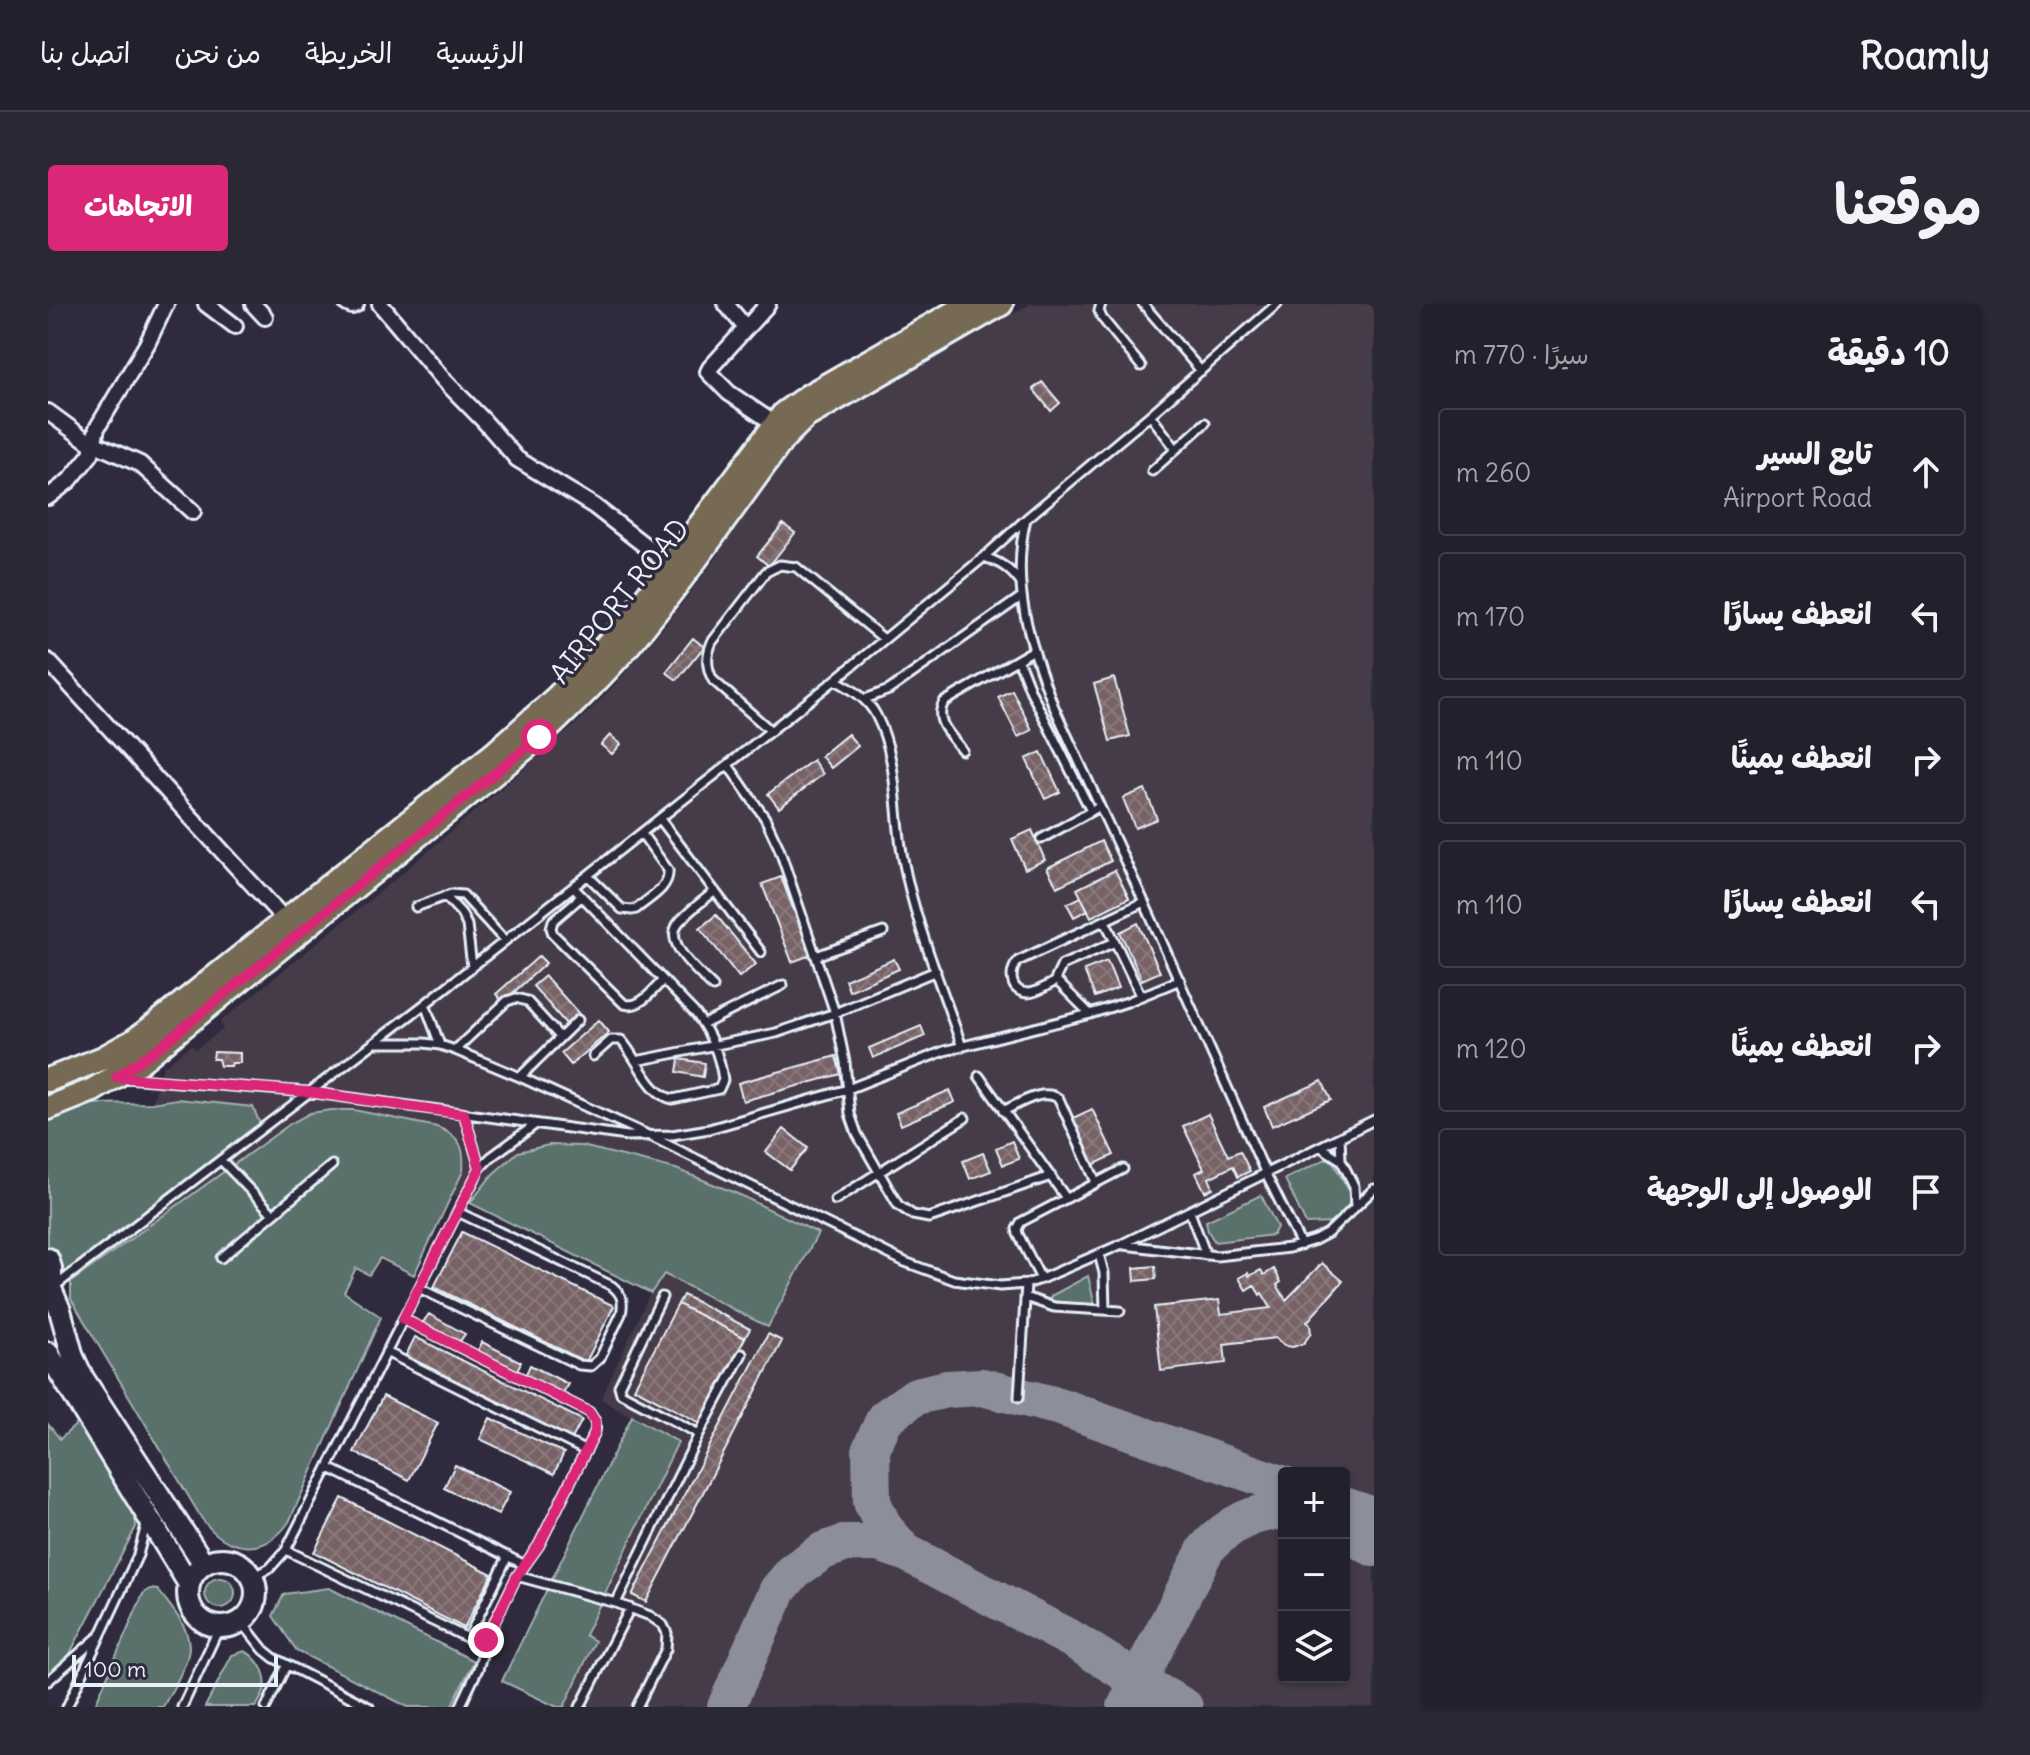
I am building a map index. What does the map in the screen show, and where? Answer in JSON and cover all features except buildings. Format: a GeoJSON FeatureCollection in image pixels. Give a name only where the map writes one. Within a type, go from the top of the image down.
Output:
{"type":"FeatureCollection","features":[{"type":"Feature","properties":{"kind":"main road","name":"AIRPORT ROAD"},"geometry":{"type":"LineString","coordinates":[[48,1108],[116,1077],[161,1046],[482,785],[570,708],[654,614],[756,463],[775,424],[796,404],[969,304]]}},
{"type":"Feature","properties":{"kind":"main road","name":"AIRPORT ROAD"},"geometry":{"type":"LineString","coordinates":[[48,1080],[103,1058],[155,1025],[527,725],[614,637],[756,463],[805,417],[1001,304]]}},
{"type":"Feature","properties":{"kind":"main road"},"geometry":{"type":"LineString","coordinates":[[103,1058],[116,1077]]}},
{"type":"Feature","properties":{"kind":"street"},"geometry":{"type":"LineString","coordinates":[[48,497],[70,480],[87,461],[97,428],[147,344],[166,304]]}},
{"type":"Feature","properties":{"kind":"street"},"geometry":{"type":"LineString","coordinates":[[206,304],[235,326]]}},
{"type":"Feature","properties":{"kind":"street"},"geometry":{"type":"LineString","coordinates":[[253,304],[265,317]]}},
{"type":"Feature","properties":{"kind":"street"},"geometry":{"type":"LineString","coordinates":[[347,304],[356,304]]}},
{"type":"Feature","properties":{"kind":"street"},"geometry":{"type":"LineString","coordinates":[[380,304],[512,454],[594,506],[670,565]]}},
{"type":"Feature","properties":{"kind":"street"},"geometry":{"type":"LineString","coordinates":[[726,304],[746,328]]}},
{"type":"Feature","properties":{"kind":"street"},"geometry":{"type":"LineString","coordinates":[[768,304],[708,372],[729,393],[775,424]]}},
{"type":"Feature","properties":{"kind":"street"},"geometry":{"type":"LineString","coordinates":[[48,412],[93,444],[140,464],[193,512]]}},
{"type":"Feature","properties":{"kind":"street"},"geometry":{"type":"LineString","coordinates":[[48,661],[286,921]]}},
{"type":"Feature","properties":{"kind":"street"},"geometry":{"type":"LineString","coordinates":[[48,1259],[51,1268],[49,1287],[83,1378],[204,1564]]}},
{"type":"Feature","properties":{"kind":"street"},"geometry":{"type":"LineString","coordinates":[[51,1364],[189,1584]]}},
{"type":"Feature","properties":{"kind":"street"},"geometry":{"type":"LineString","coordinates":[[231,1560],[240,1563],[253,1577],[255,1601],[241,1621],[228,1626],[210,1624],[201,1619],[190,1603],[189,1584],[204,1564],[231,1560]]}},
{"type":"Feature","properties":{"kind":"lane"},"geometry":{"type":"LineString","coordinates":[[1101,304],[1099,311],[1102,318],[1141,366]]}},
{"type":"Feature","properties":{"kind":"lane"},"geometry":{"type":"LineString","coordinates":[[1143,304],[1201,371]]}},
{"type":"Feature","properties":{"kind":"lane"},"geometry":{"type":"LineString","coordinates":[[49,1287],[68,1278],[425,1004],[835,680],[984,557],[1277,304]]}},
{"type":"Feature","properties":{"kind":"lane"},"geometry":{"type":"LineString","coordinates":[[1150,415],[1176,449]]}},
{"type":"Feature","properties":{"kind":"lane"},"geometry":{"type":"LineString","coordinates":[[1152,471],[1205,423]]}},
{"type":"Feature","properties":{"kind":"lane"},"geometry":{"type":"LineString","coordinates":[[1026,519],[1021,544],[1021,597],[1034,650],[1054,707],[1301,1245]]}},
{"type":"Feature","properties":{"kind":"lane"},"geometry":{"type":"LineString","coordinates":[[984,557],[1011,570],[1020,582]]}},
{"type":"Feature","properties":{"kind":"lane"},"geometry":{"type":"LineString","coordinates":[[771,731],[713,680],[707,661],[712,642],[766,572],[780,565],[796,567],[884,639]]}},
{"type":"Feature","properties":{"kind":"lane"},"geometry":{"type":"LineString","coordinates":[[865,699],[889,690],[1021,597]]}},
{"type":"Feature","properties":{"kind":"lane"},"geometry":{"type":"LineString","coordinates":[[962,750],[940,721],[941,707],[949,698],[1034,650]]}},
{"type":"Feature","properties":{"kind":"lane"},"geometry":{"type":"LineString","coordinates":[[1018,659],[1031,692],[1091,811]]}},
{"type":"Feature","properties":{"kind":"lane"},"geometry":{"type":"LineString","coordinates":[[835,680],[865,699],[876,715],[893,773],[903,858],[913,900],[962,1047]]}},
{"type":"Feature","properties":{"kind":"lane"},"geometry":{"type":"LineString","coordinates":[[728,765],[773,832],[835,1013],[852,1123],[898,1205],[913,1215],[929,1218],[1051,1176]]}},
{"type":"Feature","properties":{"kind":"lane"},"geometry":{"type":"LineString","coordinates":[[1041,839],[1100,806]]}},
{"type":"Feature","properties":{"kind":"lane"},"geometry":{"type":"LineString","coordinates":[[660,819],[761,952]]}},
{"type":"Feature","properties":{"kind":"lane"},"geometry":{"type":"LineString","coordinates":[[588,876],[622,909],[636,909],[666,884],[669,875],[642,834]]}},
{"type":"Feature","properties":{"kind":"lane"},"geometry":{"type":"LineString","coordinates":[[573,887],[704,1024],[723,1075],[722,1085],[719,1089],[667,1098],[657,1091],[624,1042],[611,1040],[593,1056]]}},
{"type":"Feature","properties":{"kind":"lane"},"geometry":{"type":"LineString","coordinates":[[713,987],[679,950],[674,932],[680,921],[715,891]]}},
{"type":"Feature","properties":{"kind":"lane"},"geometry":{"type":"LineString","coordinates":[[416,907],[445,896],[463,895],[505,941]]}},
{"type":"Feature","properties":{"kind":"lane"},"geometry":{"type":"LineString","coordinates":[[445,896],[465,919],[472,967]]}},
{"type":"Feature","properties":{"kind":"lane"},"geometry":{"type":"LineString","coordinates":[[582,896],[553,921],[553,934],[628,1006],[638,1004],[663,980]]}},
{"type":"Feature","properties":{"kind":"lane"},"geometry":{"type":"LineString","coordinates":[[1115,942],[1062,965],[1051,984],[1030,993],[1016,988],[1011,974],[1018,961],[1144,902]]}},
{"type":"Feature","properties":{"kind":"lane"},"geometry":{"type":"LineString","coordinates":[[465,919],[478,910]]}},
{"type":"Feature","properties":{"kind":"lane"},"geometry":{"type":"LineString","coordinates":[[1105,921],[1141,996]]}},
{"type":"Feature","properties":{"kind":"lane"},"geometry":{"type":"LineString","coordinates":[[816,956],[883,932]]}},
{"type":"Feature","properties":{"kind":"lane"},"geometry":{"type":"LineString","coordinates":[[636,1061],[776,1033],[835,1013],[936,971]]}},
{"type":"Feature","properties":{"kind":"lane"},"geometry":{"type":"LineString","coordinates":[[1056,980],[1090,1014]]}},
{"type":"Feature","properties":{"kind":"lane"},"geometry":{"type":"LineString","coordinates":[[116,1077],[308,1092],[627,1136],[650,1136],[709,1129],[848,1089],[944,1051],[1090,1014],[1180,980]]}},
{"type":"Feature","properties":{"kind":"lane"},"geometry":{"type":"LineString","coordinates":[[704,1024],[783,985]]}},
{"type":"Feature","properties":{"kind":"lane"},"geometry":{"type":"LineString","coordinates":[[455,1050],[507,1001],[516,998],[527,1001],[560,1037]]}},
{"type":"Feature","properties":{"kind":"lane"},"geometry":{"type":"LineString","coordinates":[[425,1004],[440,1045]]}},
{"type":"Feature","properties":{"kind":"lane"},"geometry":{"type":"LineString","coordinates":[[520,1077],[578,1020]]}},
{"type":"Feature","properties":{"kind":"lane"},"geometry":{"type":"LineString","coordinates":[[374,1043],[440,1045],[455,1050],[650,1136],[905,1262],[954,1280],[1000,1286],[1026,1284],[1041,1279],[1122,1244],[1374,1120]]}},
{"type":"Feature","properties":{"kind":"lane"},"geometry":{"type":"LineString","coordinates":[[979,1076],[1066,1198]]}},
{"type":"Feature","properties":{"kind":"lane"},"geometry":{"type":"LineString","coordinates":[[1003,1111],[1042,1094],[1054,1095],[1059,1099],[1096,1182]]}},
{"type":"Feature","properties":{"kind":"lane"},"geometry":{"type":"LineString","coordinates":[[464,1114],[480,1168]]}},
{"type":"Feature","properties":{"kind":"lane"},"geometry":{"type":"LineString","coordinates":[[835,1200],[965,1118]]}},
{"type":"Feature","properties":{"kind":"lane"},"geometry":{"type":"LineString","coordinates":[[253,1577],[270,1568],[286,1550],[480,1168],[536,1124]]}},
{"type":"Feature","properties":{"kind":"lane"},"geometry":{"type":"LineString","coordinates":[[1340,1137],[1341,1160],[1354,1186],[1355,1208]]}},
{"type":"Feature","properties":{"kind":"lane"},"geometry":{"type":"LineString","coordinates":[[1321,1147],[1341,1160]]}},
{"type":"Feature","properties":{"kind":"lane"},"geometry":{"type":"LineString","coordinates":[[221,1160],[273,1214]]}},
{"type":"Feature","properties":{"kind":"lane"},"geometry":{"type":"LineString","coordinates":[[221,1258],[332,1165]]}},
{"type":"Feature","properties":{"kind":"lane"},"geometry":{"type":"LineString","coordinates":[[1041,1279],[1018,1234],[1018,1225],[1123,1169]]}},
{"type":"Feature","properties":{"kind":"lane"},"geometry":{"type":"LineString","coordinates":[[1122,1244],[1228,1256],[1301,1245],[1328,1233],[1372,1192],[1354,1186]]}},
{"type":"Feature","properties":{"kind":"lane"},"geometry":{"type":"LineString","coordinates":[[419,1288],[579,1365],[591,1366],[600,1358],[621,1314],[623,1306],[618,1292],[612,1286],[458,1212]]}},
{"type":"Feature","properties":{"kind":"lane"},"geometry":{"type":"LineString","coordinates":[[1190,1212],[1206,1255]]}},
{"type":"Feature","properties":{"kind":"lane"},"geometry":{"type":"LineString","coordinates":[[1099,1254],[1104,1273],[1105,1310]]}},
{"type":"Feature","properties":{"kind":"lane"},"geometry":{"type":"LineString","coordinates":[[1019,1397],[1026,1284]]}},
{"type":"Feature","properties":{"kind":"lane"},"geometry":{"type":"LineString","coordinates":[[662,1297],[619,1390],[699,1434]]}},
{"type":"Feature","properties":{"kind":"lane"},"geometry":{"type":"LineString","coordinates":[[1025,1297],[1054,1307],[1120,1311]]}},
{"type":"Feature","properties":{"kind":"lane"},"geometry":{"type":"LineString","coordinates":[[403,1319],[589,1412],[596,1427],[539,1545],[517,1576],[488,1635],[478,1669],[460,1707]]}},
{"type":"Feature","properties":{"kind":"lane"},"geometry":{"type":"LineString","coordinates":[[386,1352],[586,1451]]}},
{"type":"Feature","properties":{"kind":"lane"},"geometry":{"type":"LineString","coordinates":[[616,1603],[742,1354]]}},
{"type":"Feature","properties":{"kind":"lane"},"geometry":{"type":"LineString","coordinates":[[329,1468],[525,1565]]}},
{"type":"Feature","properties":{"kind":"lane"},"geometry":{"type":"LineString","coordinates":[[67,1707],[138,1555],[147,1515]]}},
{"type":"Feature","properties":{"kind":"lane"},"geometry":{"type":"LineString","coordinates":[[286,1550],[484,1646]]}},
{"type":"Feature","properties":{"kind":"lane"},"geometry":{"type":"LineString","coordinates":[[468,1638],[508,1556]]}},
{"type":"Feature","properties":{"kind":"lane"},"geometry":{"type":"LineString","coordinates":[[517,1576],[616,1603],[658,1620],[667,1633],[668,1641],[637,1707]]}},
{"type":"Feature","properties":{"kind":"lane"},"geometry":{"type":"LineString","coordinates":[[580,1707],[630,1608]]}},
{"type":"Feature","properties":{"kind":"lane"},"geometry":{"type":"LineString","coordinates":[[241,1621],[264,1650],[286,1666],[369,1707]]}},
{"type":"Feature","properties":{"kind":"lane"},"geometry":{"type":"LineString","coordinates":[[182,1707],[220,1626]]}},
{"type":"Feature","properties":{"kind":"lane"},"geometry":{"type":"LineString","coordinates":[[48,1681],[101,1633]]}},
{"type":"Feature","properties":{"kind":"lane"},"geometry":{"type":"LineString","coordinates":[[266,1707],[286,1666]]}},
{"type":"Feature","properties":{"kind":"shaded area"},"geometry":{"type":"Polygon","coordinates":[[[1030,304],[1374,304],[1374,1707],[564,1707],[595,1642],[585,1636],[678,1443],[601,1399],[650,1293],[452,1194],[414,1275],[380,1258],[369,1275],[356,1268],[344,1291],[381,1317],[289,1522],[277,1536],[261,1544],[241,1546],[222,1540],[202,1519],[71,1299],[71,1282],[65,1272],[48,1122],[86,1104],[152,1103],[163,1067],[191,1045],[196,1049],[223,1029],[220,1022],[399,876],[575,725],[610,690],[663,628],[796,444],[818,425],[1030,304]]]}},
{"type":"Feature","properties":{"kind":"green space"},"geometry":{"type":"Polygon","coordinates":[[[177,1099],[253,1107],[260,1124],[65,1272],[48,1250],[48,1122],[86,1104],[152,1103],[177,1099]]]}},
{"type":"Feature","properties":{"kind":"green space"},"geometry":{"type":"Polygon","coordinates":[[[354,1110],[445,1130],[462,1149],[463,1171],[414,1275],[380,1258],[369,1275],[356,1268],[344,1292],[381,1317],[289,1522],[268,1542],[256,1546],[233,1544],[202,1519],[71,1299],[71,1282],[290,1124],[310,1113],[354,1110]]]}},
{"type":"Feature","properties":{"kind":"green space"},"geometry":{"type":"Polygon","coordinates":[[[549,1145],[582,1146],[676,1169],[740,1195],[818,1233],[768,1327],[664,1274],[651,1293],[470,1203],[493,1174],[518,1152],[549,1145]]]}},
{"type":"Feature","properties":{"kind":"green space"},"geometry":{"type":"Polygon","coordinates":[[[1330,1157],[1353,1198],[1335,1223],[1306,1224],[1285,1179],[1330,1157]]]}},
{"type":"Feature","properties":{"kind":"green space"},"geometry":{"type":"Polygon","coordinates":[[[1261,1195],[1277,1227],[1273,1235],[1215,1242],[1206,1221],[1261,1195]]]}},
{"type":"Feature","properties":{"kind":"green space"},"geometry":{"type":"Polygon","coordinates":[[[1088,1276],[1095,1305],[1050,1301],[1051,1296],[1088,1276]]]}},
{"type":"Feature","properties":{"kind":"green space"},"geometry":{"type":"Polygon","coordinates":[[[632,1416],[678,1442],[585,1635],[595,1641],[564,1707],[557,1707],[502,1681],[632,1416]]]}},
{"type":"Feature","properties":{"kind":"green space"},"geometry":{"type":"Polygon","coordinates":[[[79,1422],[135,1516],[136,1527],[68,1657],[48,1683],[48,1424],[60,1439],[79,1422]]]}},
{"type":"Feature","properties":{"kind":"green space"},"geometry":{"type":"Polygon","coordinates":[[[220,1578],[231,1582],[235,1593],[231,1604],[220,1608],[209,1604],[205,1593],[209,1582],[220,1578]]]}},
{"type":"Feature","properties":{"kind":"green space"},"geometry":{"type":"Polygon","coordinates":[[[329,1588],[474,1661],[451,1707],[408,1707],[297,1651],[273,1616],[284,1594],[329,1588]]]}},
{"type":"Feature","properties":{"kind":"green space"},"geometry":{"type":"Polygon","coordinates":[[[150,1589],[158,1590],[186,1631],[189,1647],[183,1669],[163,1707],[94,1707],[143,1594],[150,1589]]]}},
{"type":"Feature","properties":{"kind":"green space"},"geometry":{"type":"Polygon","coordinates":[[[245,1651],[257,1661],[265,1676],[265,1689],[256,1707],[205,1707],[232,1655],[245,1651]]]}},
{"type":"Feature","properties":{"kind":"taxiway"},"geometry":{"type":"LineString","coordinates":[[1184,1707],[1075,1641],[905,1552],[884,1528],[872,1502],[871,1449],[885,1418],[916,1396],[947,1389],[982,1387],[1061,1407],[1278,1483]]}},
{"type":"Feature","properties":{"kind":"taxiway"},"geometry":{"type":"LineString","coordinates":[[1350,1508],[1374,1516]]}},
{"type":"Feature","properties":{"kind":"taxiway"},"geometry":{"type":"LineString","coordinates":[[1126,1707],[1206,1549],[1241,1521],[1278,1512]]}},
{"type":"Feature","properties":{"kind":"taxiway"},"geometry":{"type":"LineString","coordinates":[[1350,1535],[1374,1548]]}},
{"type":"Feature","properties":{"kind":"taxiway"},"geometry":{"type":"LineString","coordinates":[[726,1707],[778,1590],[795,1570],[823,1551],[846,1543],[878,1543],[905,1552]]}},
{"type":"Feature","properties":{"kind":"route"},"geometry":{"type":"LineString","coordinates":[[486,1640],[517,1576],[539,1545],[596,1427],[589,1412],[403,1319],[480,1168],[464,1114],[308,1092],[116,1077],[161,1046],[539,737]]}}]}
